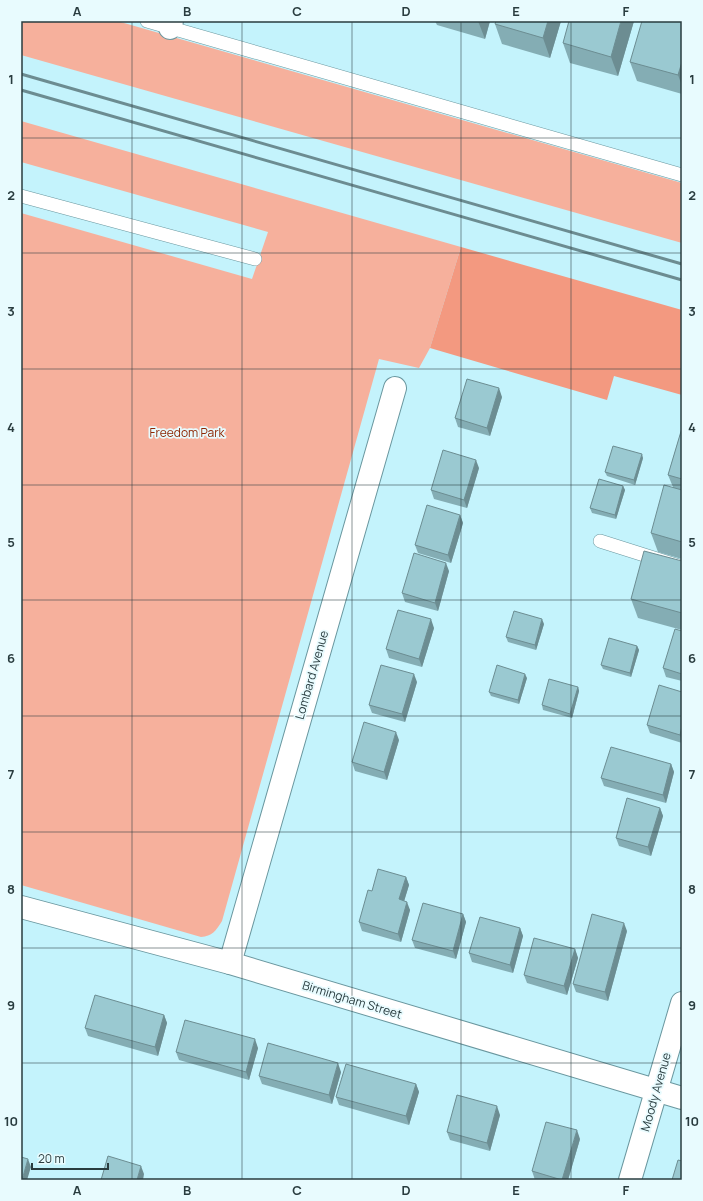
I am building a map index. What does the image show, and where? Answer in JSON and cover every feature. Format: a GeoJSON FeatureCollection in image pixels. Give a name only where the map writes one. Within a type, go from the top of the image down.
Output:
{"type":"FeatureCollection","features":[{"type":"Feature","properties":{"kind":"street","name":"Lombard Avenue"},"geometry":{"type":"LineString","coordinates":[[230,963],[395,388]]}},
{"type":"Feature","properties":{"kind":"street","name":"Birmingham Street"},"geometry":{"type":"LineString","coordinates":[[21,907],[230,963],[682,1098]]}},
{"type":"Feature","properties":{"kind":"street","name":"Moody Avenue"},"geometry":{"type":"LineString","coordinates":[[630,1180],[682,1003]]}},
{"type":"Feature","properties":{"kind":"lane"},"geometry":{"type":"LineString","coordinates":[[147,21],[171,24],[682,175]]}},
{"type":"Feature","properties":{"kind":"lane"},"geometry":{"type":"LineString","coordinates":[[21,196],[255,258]]}},
{"type":"Feature","properties":{"kind":"lane"},"geometry":{"type":"LineString","coordinates":[[600,541],[682,568]]}},
{"type":"Feature","properties":{"kind":"green space"},"geometry":{"type":"Polygon","coordinates":[[[21,21],[117,21],[682,183],[682,243],[21,55],[21,21]]]}},
{"type":"Feature","properties":{"kind":"green space","name":"Freedom Park"},"geometry":{"type":"Polygon","coordinates":[[[21,121],[461,247],[430,348],[419,368],[379,359],[222,921],[218,928],[213,932],[201,937],[21,885],[21,213],[252,279],[268,232],[21,162],[21,121]]]}},
{"type":"Feature","properties":{"kind":"shaded area"},"geometry":{"type":"Polygon","coordinates":[[[461,247],[682,310],[682,395],[614,376],[607,400],[430,348],[461,247]]]}},
{"type":"Feature","properties":{"kind":"building"},"geometry":{"type":"Polygon","coordinates":[[[496,21],[548,21],[543,38],[495,24],[496,21]]]}},
{"type":"Feature","properties":{"kind":"building"},"geometry":{"type":"Polygon","coordinates":[[[569,21],[621,21],[611,57],[563,43],[569,21]]]}},
{"type":"Feature","properties":{"kind":"building"},"geometry":{"type":"Polygon","coordinates":[[[642,21],[682,21],[682,62],[678,75],[630,62],[642,21]]]}},
{"type":"Feature","properties":{"kind":"building"},"geometry":{"type":"Polygon","coordinates":[[[467,379],[499,388],[487,428],[455,418],[467,379]]]}},
{"type":"Feature","properties":{"kind":"building"},"geometry":{"type":"Polygon","coordinates":[[[682,428],[682,479],[668,475],[682,428]]]}},
{"type":"Feature","properties":{"kind":"building"},"geometry":{"type":"Polygon","coordinates":[[[613,446],[642,454],[634,480],[605,472],[613,446]]]}},
{"type":"Feature","properties":{"kind":"building"},"geometry":{"type":"Polygon","coordinates":[[[443,450],[476,460],[464,500],[431,490],[443,450]]]}},
{"type":"Feature","properties":{"kind":"building"},"geometry":{"type":"Polygon","coordinates":[[[599,479],[623,486],[615,515],[590,508],[599,479]]]}},
{"type":"Feature","properties":{"kind":"building"},"geometry":{"type":"Polygon","coordinates":[[[664,485],[682,490],[682,542],[651,533],[664,485]]]}},
{"type":"Feature","properties":{"kind":"building"},"geometry":{"type":"Polygon","coordinates":[[[427,505],[460,515],[448,555],[415,545],[427,505]]]}},
{"type":"Feature","properties":{"kind":"building"},"geometry":{"type":"Polygon","coordinates":[[[644,551],[682,561],[682,613],[631,599],[644,551]]]}},
{"type":"Feature","properties":{"kind":"building"},"geometry":{"type":"Polygon","coordinates":[[[414,553],[446,563],[435,603],[402,593],[414,553]]]}},
{"type":"Feature","properties":{"kind":"building"},"geometry":{"type":"Polygon","coordinates":[[[398,610],[431,619],[419,659],[386,649],[398,610]]]}},
{"type":"Feature","properties":{"kind":"building"},"geometry":{"type":"Polygon","coordinates":[[[514,611],[542,619],[535,645],[506,637],[514,611]]]}},
{"type":"Feature","properties":{"kind":"building"},"geometry":{"type":"Polygon","coordinates":[[[675,629],[682,631],[682,674],[663,668],[675,629]]]}},
{"type":"Feature","properties":{"kind":"building"},"geometry":{"type":"Polygon","coordinates":[[[609,638],[637,646],[630,673],[601,665],[609,638]]]}},
{"type":"Feature","properties":{"kind":"building"},"geometry":{"type":"Polygon","coordinates":[[[381,665],[414,674],[402,714],[369,705],[381,665]]]}},
{"type":"Feature","properties":{"kind":"building"},"geometry":{"type":"Polygon","coordinates":[[[497,665],[525,674],[518,700],[489,692],[497,665]]]}},
{"type":"Feature","properties":{"kind":"building"},"geometry":{"type":"Polygon","coordinates":[[[549,679],[578,687],[570,714],[542,705],[549,679]]]}},
{"type":"Feature","properties":{"kind":"building"},"geometry":{"type":"Polygon","coordinates":[[[659,685],[682,692],[682,726],[680,735],[647,725],[659,685]]]}},
{"type":"Feature","properties":{"kind":"building"},"geometry":{"type":"Polygon","coordinates":[[[364,722],[396,732],[384,772],[352,762],[364,722]]]}},
{"type":"Feature","properties":{"kind":"building"},"geometry":{"type":"Polygon","coordinates":[[[611,747],[671,764],[663,795],[601,778],[611,747]]]}},
{"type":"Feature","properties":{"kind":"building"},"geometry":{"type":"Polygon","coordinates":[[[627,798],[660,808],[648,847],[616,838],[627,798]]]}},
{"type":"Feature","properties":{"kind":"building"},"geometry":{"type":"Polygon","coordinates":[[[378,869],[406,877],[399,899],[407,902],[398,934],[359,922],[368,890],[372,891],[378,869]]]}},
{"type":"Feature","properties":{"kind":"building"},"geometry":{"type":"Polygon","coordinates":[[[423,903],[463,914],[453,951],[412,940],[423,903]]]}},
{"type":"Feature","properties":{"kind":"building"},"geometry":{"type":"Polygon","coordinates":[[[592,914],[624,923],[605,992],[573,984],[592,914]]]}},
{"type":"Feature","properties":{"kind":"building"},"geometry":{"type":"Polygon","coordinates":[[[480,917],[520,928],[510,965],[469,953],[480,917]]]}},
{"type":"Feature","properties":{"kind":"building"},"geometry":{"type":"Polygon","coordinates":[[[534,938],[575,949],[564,986],[524,975],[534,938]]]}},
{"type":"Feature","properties":{"kind":"building"},"geometry":{"type":"Polygon","coordinates":[[[95,995],[164,1015],[155,1047],[85,1028],[95,995]]]}},
{"type":"Feature","properties":{"kind":"building"},"geometry":{"type":"Polygon","coordinates":[[[185,1020],[255,1039],[246,1072],[176,1052],[185,1020]]]}},
{"type":"Feature","properties":{"kind":"building"},"geometry":{"type":"Polygon","coordinates":[[[268,1043],[338,1063],[329,1095],[259,1076],[268,1043]]]}},
{"type":"Feature","properties":{"kind":"building"},"geometry":{"type":"Polygon","coordinates":[[[346,1064],[416,1084],[406,1116],[336,1097],[346,1064]]]}},
{"type":"Feature","properties":{"kind":"building"},"geometry":{"type":"Polygon","coordinates":[[[457,1095],[497,1106],[487,1143],[447,1132],[457,1095]]]}},
{"type":"Feature","properties":{"kind":"building"},"geometry":{"type":"Polygon","coordinates":[[[546,1122],[577,1130],[562,1180],[532,1171],[546,1122]]]}},
{"type":"Feature","properties":{"kind":"building"},"geometry":{"type":"Polygon","coordinates":[[[108,1156],[141,1166],[137,1180],[101,1180],[108,1156]]]}},
{"type":"Feature","properties":{"kind":"building"},"geometry":{"type":"Polygon","coordinates":[[[21,1157],[28,1159],[22,1180],[21,1180],[21,1157]]]}},
{"type":"Feature","properties":{"kind":"building"},"geometry":{"type":"Polygon","coordinates":[[[678,1160],[682,1161],[682,1180],[672,1180],[678,1160]]]}},
{"type":"Feature","properties":{"kind":"railway"},"geometry":{"type":"LineString","coordinates":[[21,74],[682,264]]}},
{"type":"Feature","properties":{"kind":"railway"},"geometry":{"type":"LineString","coordinates":[[21,90],[682,280]]}}]}
